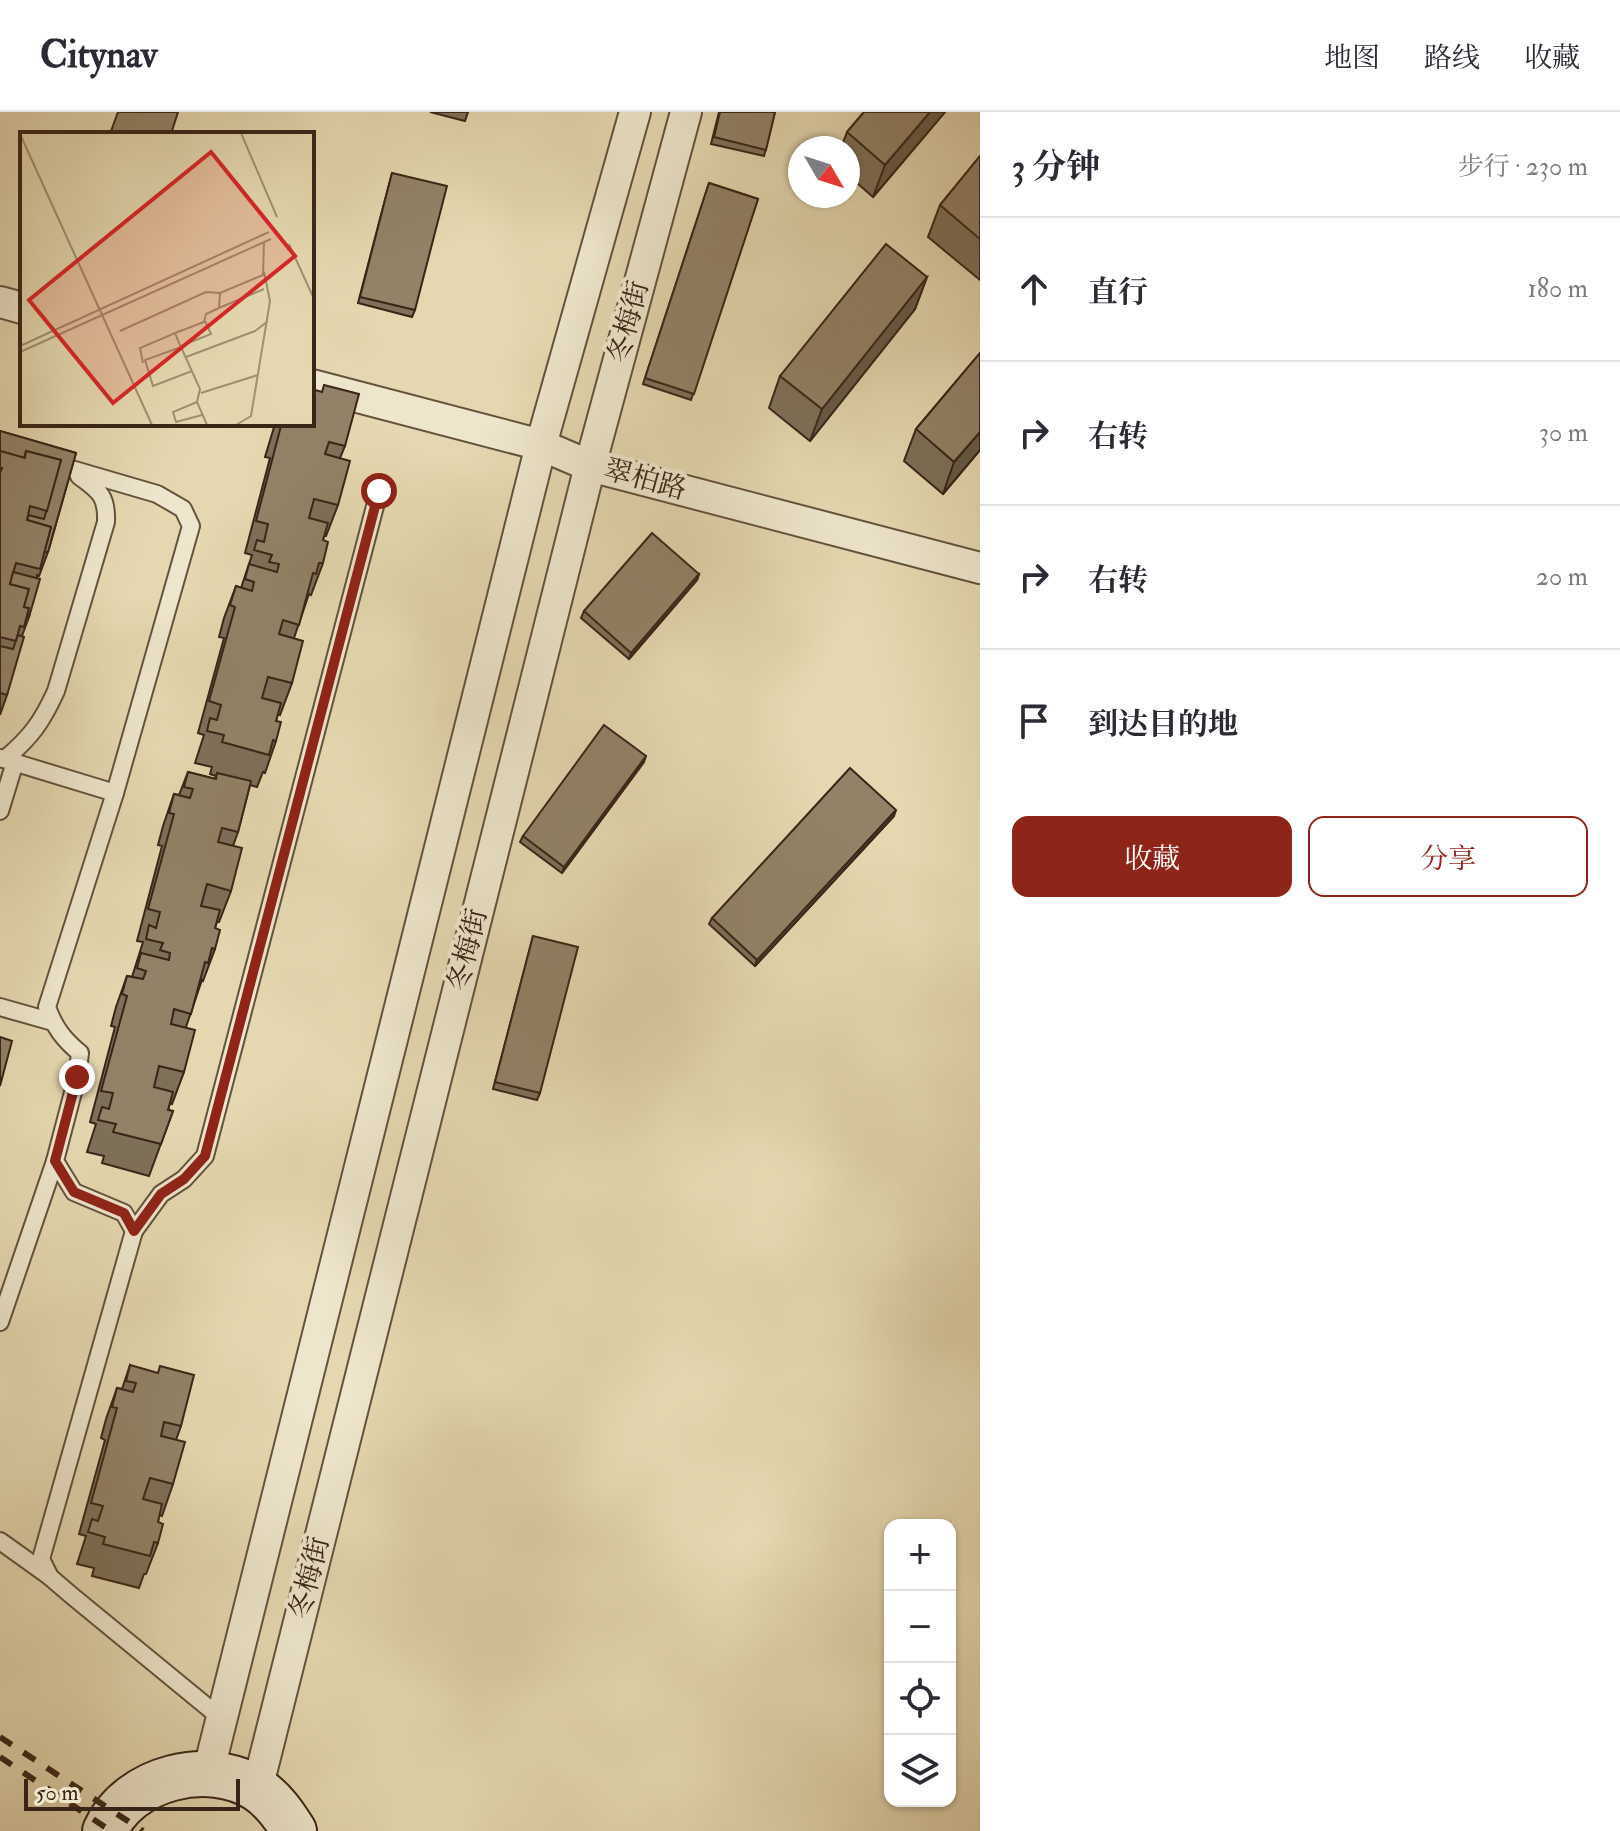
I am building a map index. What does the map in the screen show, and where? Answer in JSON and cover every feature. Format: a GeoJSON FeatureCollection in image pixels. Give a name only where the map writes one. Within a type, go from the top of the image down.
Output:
{"type":"FeatureCollection","features":[{"type":"Feature","properties":{"kind":"street","name":"冬梅街"},"geometry":{"type":"LineString","coordinates":[[208,1773],[541,445],[635,112]]}},
{"type":"Feature","properties":{"kind":"street","name":"冬梅街"},"geometry":{"type":"LineString","coordinates":[[257,1789],[590,466],[686,112]]}},
{"type":"Feature","properties":{"kind":"street"},"geometry":{"type":"LineString","coordinates":[[0,302],[20,307]]}},
{"type":"Feature","properties":{"kind":"street","name":"翠柏路"},"geometry":{"type":"LineString","coordinates":[[314,386],[541,445],[590,466],[980,568]]}},
{"type":"Feature","properties":{"kind":"street"},"geometry":{"type":"LineString","coordinates":[[105,1831],[127,1801],[153,1783],[208,1773],[234,1778],[257,1789],[282,1812],[294,1831]]}},
{"type":"Feature","properties":{"kind":"lane"},"geometry":{"type":"LineString","coordinates":[[0,1322],[55,1161],[77,1077],[80,1053],[65,1042],[47,1007],[115,793],[191,526],[183,509],[157,494],[61,466],[101,494],[107,505],[106,522],[56,691],[30,738],[5,759],[0,758],[115,793]]}},
{"type":"Feature","properties":{"kind":"lane"},"geometry":{"type":"LineString","coordinates":[[50,1577],[41,1559],[134,1231],[161,1194],[184,1179],[205,1156],[379,491]]}},
{"type":"Feature","properties":{"kind":"lane"},"geometry":{"type":"LineString","coordinates":[[0,811],[15,762]]}},
{"type":"Feature","properties":{"kind":"lane"},"geometry":{"type":"LineString","coordinates":[[0,1007],[53,1022]]}},
{"type":"Feature","properties":{"kind":"lane"},"geometry":{"type":"LineString","coordinates":[[55,1161],[74,1192],[124,1213],[134,1231]]}},
{"type":"Feature","properties":{"kind":"lane"},"geometry":{"type":"LineString","coordinates":[[0,1541],[50,1577],[222,1719]]}},
{"type":"Feature","properties":{"kind":"building"},"geometry":{"type":"Polygon","coordinates":[[[118,112],[178,112],[172,132],[111,132],[118,112]]]}},
{"type":"Feature","properties":{"kind":"building"},"geometry":{"type":"Polygon","coordinates":[[[720,112],[775,112],[766,150],[714,137],[720,112]]]}},
{"type":"Feature","properties":{"kind":"building"},"geometry":{"type":"Polygon","coordinates":[[[864,112],[930,112],[885,165],[860,143],[860,136],[852,136],[847,132],[864,112]]]}},
{"type":"Feature","properties":{"kind":"building"},"geometry":{"type":"Polygon","coordinates":[[[980,156],[980,239],[940,205],[980,156]]]}},
{"type":"Feature","properties":{"kind":"building"},"geometry":{"type":"Polygon","coordinates":[[[392,173],[447,186],[415,310],[360,297],[392,173]]]}},
{"type":"Feature","properties":{"kind":"building"},"geometry":{"type":"Polygon","coordinates":[[[709,183],[758,199],[694,394],[645,378],[709,183]]]}},
{"type":"Feature","properties":{"kind":"building"},"geometry":{"type":"Polygon","coordinates":[[[886,244],[927,277],[822,409],[780,376],[886,244]]]}},
{"type":"Feature","properties":{"kind":"building"},"geometry":{"type":"Polygon","coordinates":[[[980,353],[980,432],[954,462],[916,429],[980,353]]]}},
{"type":"Feature","properties":{"kind":"building"},"geometry":{"type":"Polygon","coordinates":[[[324,385],[359,394],[345,446],[329,442],[325,454],[350,461],[338,505],[314,499],[309,518],[328,523],[323,540],[328,542],[323,563],[319,563],[316,574],[313,573],[299,625],[283,620],[279,634],[303,641],[292,683],[268,677],[262,698],[281,703],[276,721],[281,722],[269,755],[222,742],[224,735],[207,731],[210,718],[217,720],[221,705],[209,701],[235,607],[230,605],[236,586],[252,591],[254,582],[245,579],[249,564],[277,572],[279,564],[269,562],[272,555],[254,550],[257,540],[264,542],[268,524],[256,521],[281,426],[314,426],[314,390],[322,392],[324,385]]]}},
{"type":"Feature","properties":{"kind":"building"},"geometry":{"type":"Polygon","coordinates":[[[0,431],[76,453],[48,552],[44,552],[51,527],[27,520],[28,515],[44,519],[61,460],[26,451],[24,458],[0,451],[0,431]]]}},
{"type":"Feature","properties":{"kind":"building"},"geometry":{"type":"Polygon","coordinates":[[[0,451],[25,458],[26,451],[61,460],[47,511],[30,506],[27,520],[51,527],[40,569],[16,563],[10,584],[29,589],[24,607],[29,608],[16,641],[0,637],[0,451]]]}},
{"type":"Feature","properties":{"kind":"building"},"geometry":{"type":"Polygon","coordinates":[[[652,533],[699,574],[631,653],[584,611],[652,533]]]}},
{"type":"Feature","properties":{"kind":"building"},"geometry":{"type":"Polygon","coordinates":[[[13,572],[40,579],[29,617],[29,608],[24,607],[29,589],[10,584],[13,572]]]}},
{"type":"Feature","properties":{"kind":"building"},"geometry":{"type":"Polygon","coordinates":[[[18,635],[24,637],[7,695],[0,693],[0,646],[13,649],[18,635]]]}},
{"type":"Feature","properties":{"kind":"building"},"geometry":{"type":"Polygon","coordinates":[[[604,725],[646,756],[564,867],[523,836],[604,725]]]}},
{"type":"Feature","properties":{"kind":"building"},"geometry":{"type":"Polygon","coordinates":[[[850,768],[896,810],[757,960],[712,918],[850,768]]]}},
{"type":"Feature","properties":{"kind":"building"},"geometry":{"type":"Polygon","coordinates":[[[188,772],[216,779],[217,773],[251,781],[238,832],[222,828],[218,842],[242,848],[231,891],[207,884],[201,906],[220,910],[215,928],[220,930],[215,949],[212,948],[208,963],[205,962],[191,1014],[174,1009],[171,1024],[195,1030],[184,1072],[159,1066],[154,1087],[173,1092],[168,1110],[173,1111],[161,1144],[113,1132],[116,1124],[98,1120],[102,1107],[109,1109],[113,1093],[101,1091],[127,996],[122,994],[127,976],[143,979],[146,971],[137,968],[141,953],[169,960],[170,953],[160,950],[163,943],[146,939],[149,925],[156,928],[160,912],[148,909],[174,814],[169,813],[174,794],[190,798],[193,789],[184,787],[188,772]]]}},
{"type":"Feature","properties":{"kind":"building"},"geometry":{"type":"Polygon","coordinates":[[[533,936],[578,947],[540,1093],[495,1082],[533,936]]]}},
{"type":"Feature","properties":{"kind":"building"},"geometry":{"type":"Polygon","coordinates":[[[0,1037],[12,1041],[0,1086],[0,1037]]]}},
{"type":"Feature","properties":{"kind":"building"},"geometry":{"type":"Polygon","coordinates":[[[130,1365],[158,1373],[160,1366],[194,1375],[181,1426],[164,1422],[161,1436],[185,1442],[173,1484],[150,1478],[143,1499],[162,1504],[158,1522],[163,1524],[158,1543],[154,1542],[150,1556],[103,1544],[105,1537],[88,1532],[92,1519],[98,1521],[103,1506],[91,1503],[117,1408],[112,1407],[117,1388],[133,1392],[136,1383],[126,1381],[130,1365]]]}},
{"type":"Feature","properties":{"kind":"railway"},"geometry":{"type":"LineString","coordinates":[[0,1737],[143,1831]]}},
{"type":"Feature","properties":{"kind":"railway"},"geometry":{"type":"LineString","coordinates":[[0,1757],[111,1831]]}},
{"type":"Feature","properties":{"kind":"route"},"geometry":{"type":"LineString","coordinates":[[77,1077],[55,1161],[74,1192],[124,1213],[134,1231],[161,1194],[184,1179],[205,1156],[379,491]]}}]}
